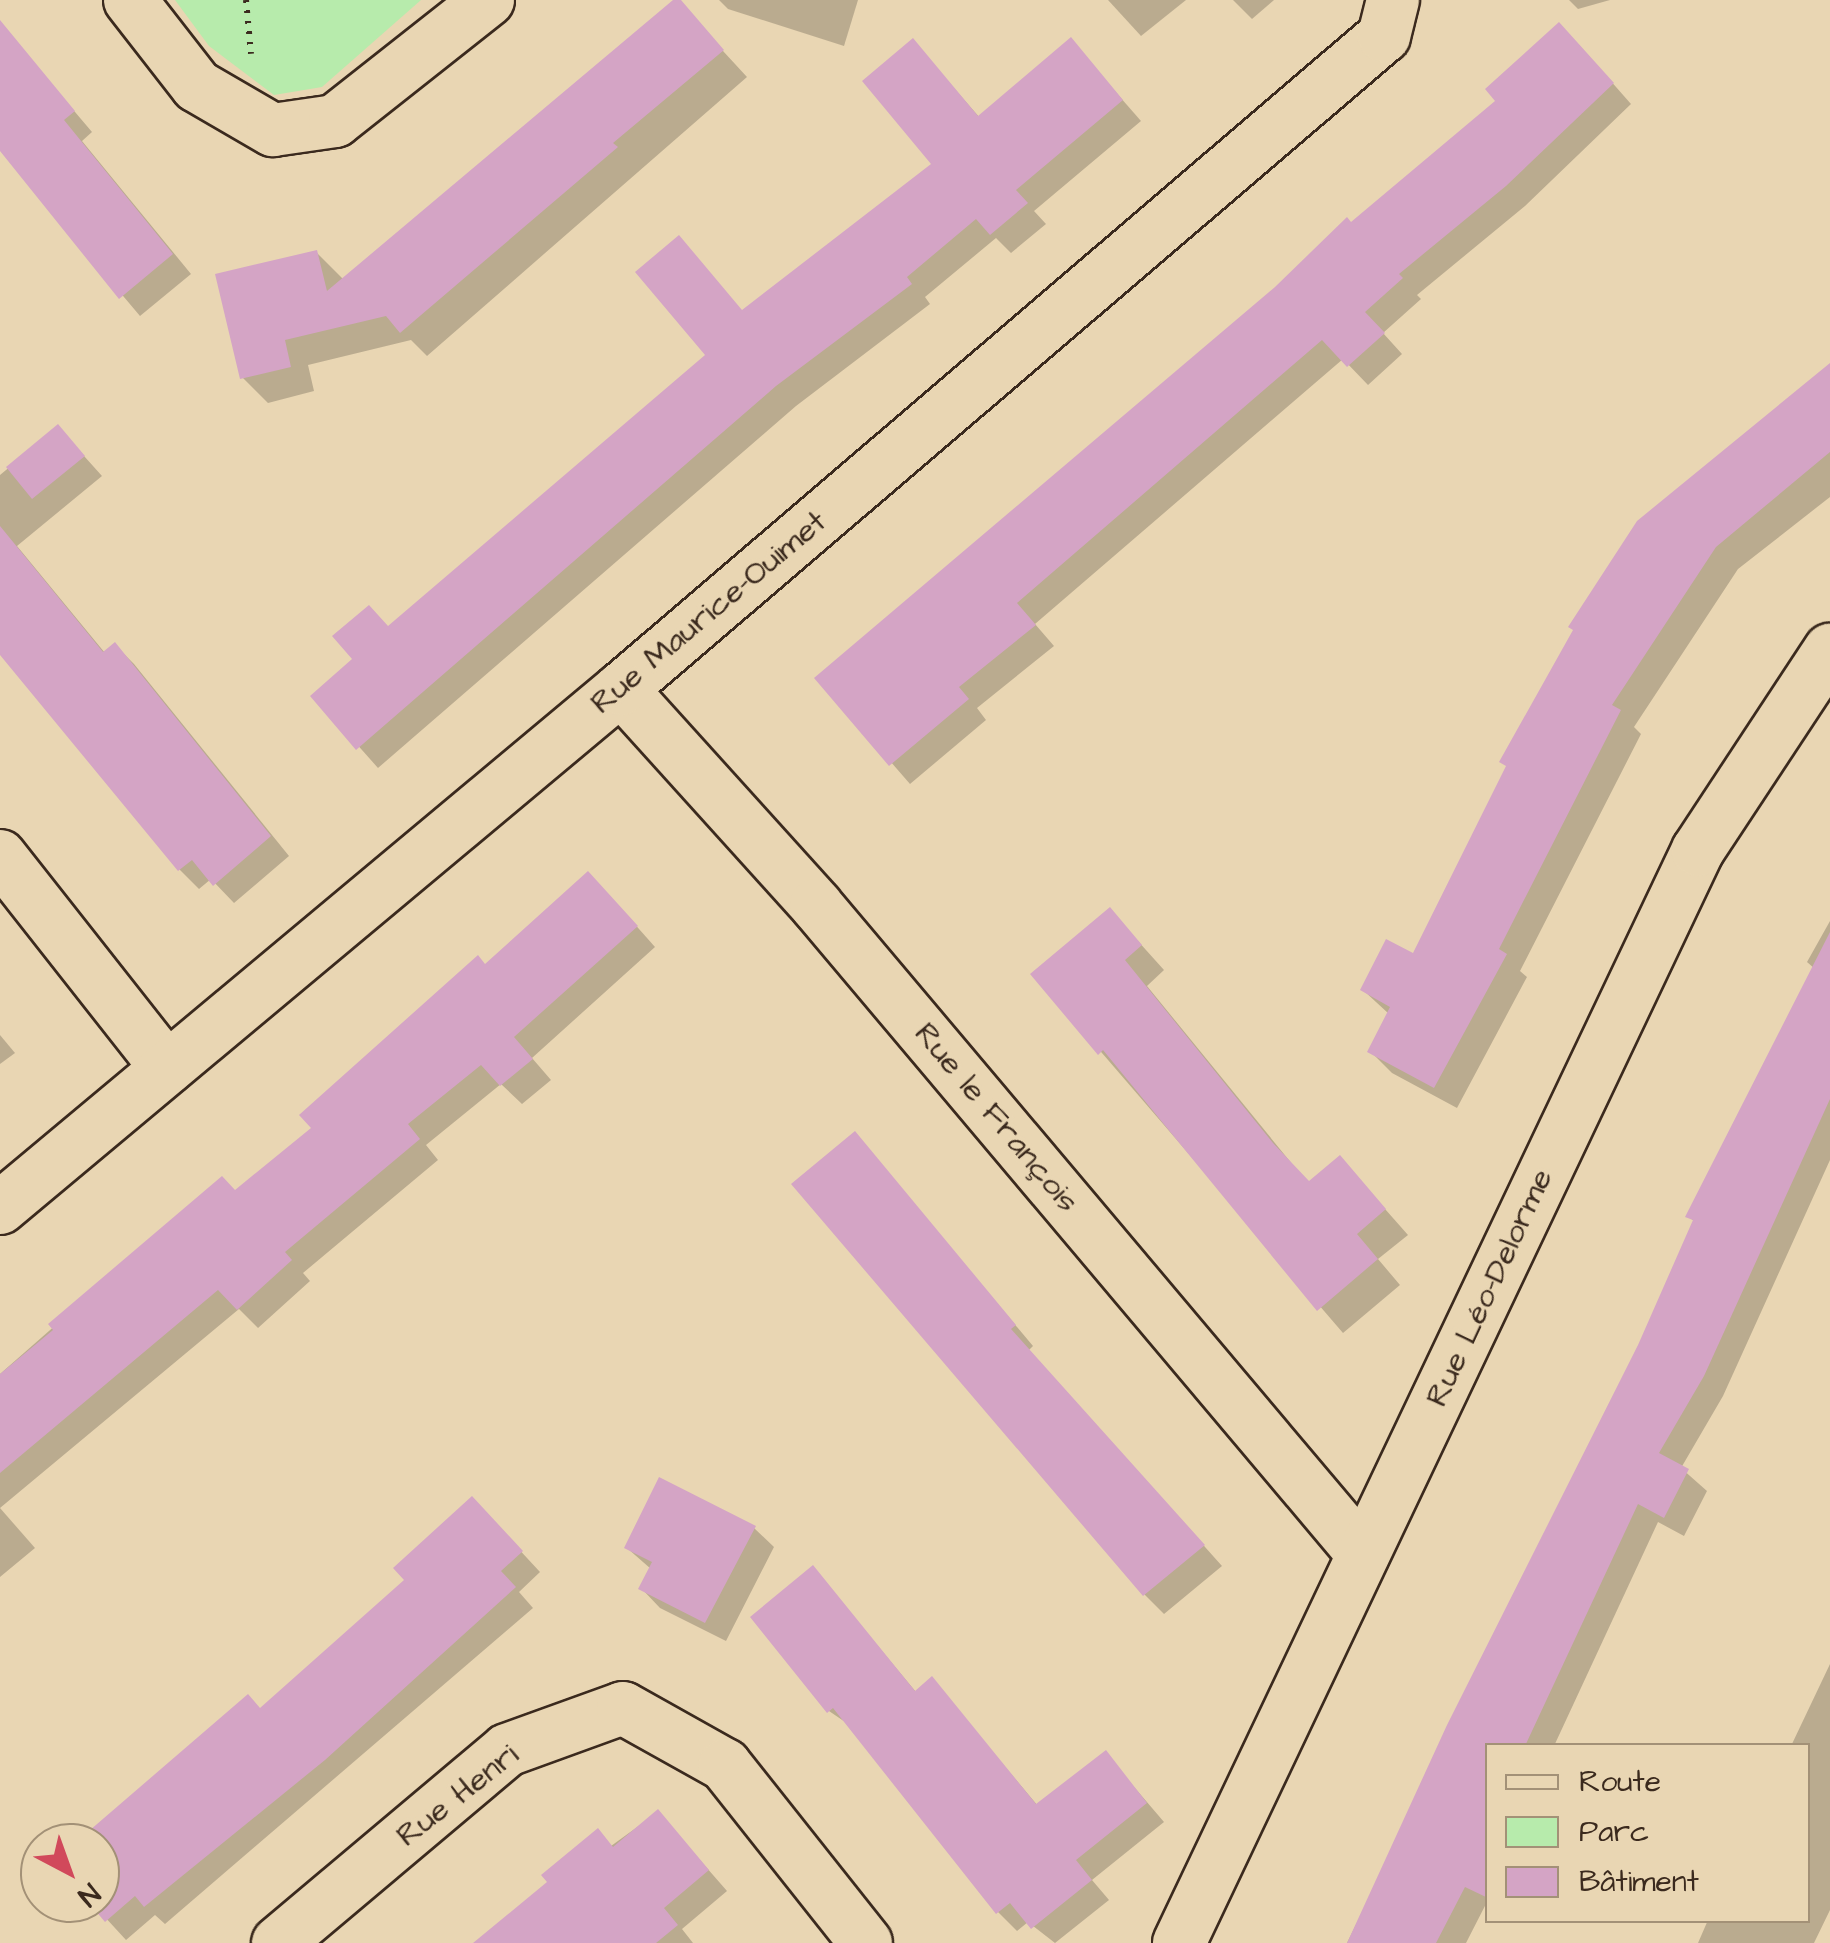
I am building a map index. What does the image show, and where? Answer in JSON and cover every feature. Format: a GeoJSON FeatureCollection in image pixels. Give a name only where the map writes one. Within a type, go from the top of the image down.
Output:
{"type":"FeatureCollection","features":[{"type":"Feature","properties":{"kind":"street"},"geometry":{"type":"LineString","coordinates":[[130,0],[196,86],[273,130],[336,122],[488,0]]}},
{"type":"Feature","properties":{"kind":"street","name":"Rue Maurice-Ouimet"},"geometry":{"type":"LineString","coordinates":[[0,1208],[622,689],[1384,36],[1393,0]]}},
{"type":"Feature","properties":{"kind":"street","name":"Rue Léo-Delorme"},"geometry":{"type":"LineString","coordinates":[[1179,1943],[1698,850],[1830,650]]}},
{"type":"Feature","properties":{"kind":"street","name":"Rue le François"},"geometry":{"type":"LineString","coordinates":[[622,689],[816,905],[1364,1554]]}},
{"type":"Feature","properties":{"kind":"street"},"geometry":{"type":"LineString","coordinates":[[0,856],[167,1068]]}},
{"type":"Feature","properties":{"kind":"street","name":"Rue Henri"},"geometry":{"type":"LineString","coordinates":[[278,1943],[507,1750],[623,1708],[724,1765],[866,1943]]}},
{"type":"Feature","properties":{"kind":"green space"},"geometry":{"type":"Polygon","coordinates":[[[175,0],[421,0],[322,87],[274,95],[209,46],[175,0]]]}},
{"type":"Feature","properties":{"kind":"building"},"geometry":{"type":"Polygon","coordinates":[[[673,0],[681,0],[724,50],[613,143],[618,147],[400,333],[386,316],[285,340],[291,367],[240,379],[215,274],[317,250],[327,291],[673,0]]]}},
{"type":"Feature","properties":{"kind":"building"},"geometry":{"type":"Polygon","coordinates":[[[0,20],[75,111],[64,120],[173,254],[119,299],[0,151],[0,20]]]}},
{"type":"Feature","properties":{"kind":"building"},"geometry":{"type":"Polygon","coordinates":[[[1559,22],[1614,83],[1506,186],[1399,274],[1403,278],[1365,312],[1385,333],[1347,367],[1322,340],[1017,603],[1036,625],[959,687],[969,699],[889,766],[814,678],[1275,287],[1347,217],[1351,222],[1495,101],[1485,89],[1559,22]]]}},
{"type":"Feature","properties":{"kind":"building"},"geometry":{"type":"Polygon","coordinates":[[[1071,37],[1123,100],[1016,190],[1028,203],[990,235],[976,219],[907,277],[912,284],[776,386],[356,750],[310,696],[352,659],[332,636],[369,605],[388,626],[705,355],[635,272],[679,235],[742,310],[931,164],[862,81],[913,38],[978,116],[1071,37]]]}},
{"type":"Feature","properties":{"kind":"building"},"geometry":{"type":"Polygon","coordinates":[[[1830,363],[1830,452],[1716,547],[1612,705],[1621,710],[1499,949],[1507,954],[1434,1088],[1367,1052],[1390,1007],[1360,990],[1386,939],[1413,953],[1506,766],[1499,762],[1573,630],[1568,627],[1637,521],[1830,363]]]}},
{"type":"Feature","properties":{"kind":"building"},"geometry":{"type":"Polygon","coordinates":[[[58,424],[85,456],[32,499],[6,467],[58,424]]]}},
{"type":"Feature","properties":{"kind":"building"},"geometry":{"type":"Polygon","coordinates":[[[0,526],[103,652],[115,642],[271,836],[213,886],[192,860],[178,871],[0,655],[0,526]]]}},
{"type":"Feature","properties":{"kind":"building"},"geometry":{"type":"Polygon","coordinates":[[[588,871],[638,926],[514,1037],[533,1059],[500,1086],[481,1065],[408,1124],[420,1139],[285,1252],[292,1260],[237,1310],[218,1290],[0,1473],[0,1374],[53,1330],[48,1324],[222,1176],[235,1190],[311,1128],[299,1115],[478,955],[485,964],[588,871]]]}},
{"type":"Feature","properties":{"kind":"building"},"geometry":{"type":"Polygon","coordinates":[[[1110,907],[1142,945],[1125,960],[1273,1143],[1309,1181],[1340,1155],[1386,1209],[1357,1234],[1378,1259],[1317,1311],[1103,1050],[1098,1055],[1030,974],[1110,907]]]}},
{"type":"Feature","properties":{"kind":"building"},"geometry":{"type":"Polygon","coordinates":[[[1830,932],[1830,1099],[1704,1376],[1659,1453],[1689,1469],[1664,1518],[1638,1504],[1526,1743],[1485,1743],[1485,1897],[1465,1887],[1436,1943],[1347,1943],[1447,1725],[1638,1345],[1693,1220],[1685,1217],[1830,932]]]}},
{"type":"Feature","properties":{"kind":"building"},"geometry":{"type":"Polygon","coordinates":[[[855,1131],[1016,1325],[1011,1329],[1205,1545],[1143,1596],[791,1184],[855,1131]]]}},
{"type":"Feature","properties":{"kind":"building"},"geometry":{"type":"Polygon","coordinates":[[[659,1477],[756,1526],[705,1623],[638,1589],[652,1562],[624,1548],[659,1477]]]}},
{"type":"Feature","properties":{"kind":"building"},"geometry":{"type":"Polygon","coordinates":[[[472,1496],[523,1551],[501,1571],[516,1587],[325,1760],[144,1907],[135,1896],[120,1909],[120,1823],[98,1823],[248,1694],[260,1708],[404,1580],[393,1568],[472,1496]]]}},
{"type":"Feature","properties":{"kind":"building"},"geometry":{"type":"Polygon","coordinates":[[[813,1565],[915,1691],[932,1676],[1036,1804],[1106,1750],[1147,1803],[1076,1860],[1092,1880],[1031,1929],[1010,1903],[996,1914],[833,1708],[827,1713],[750,1617],[813,1565]]]}},
{"type":"Feature","properties":{"kind":"building"},"geometry":{"type":"Polygon","coordinates":[[[658,1809],[709,1870],[664,1908],[678,1925],[656,1943],[473,1943],[547,1882],[541,1875],[598,1828],[613,1847],[658,1809]]]}}]}
